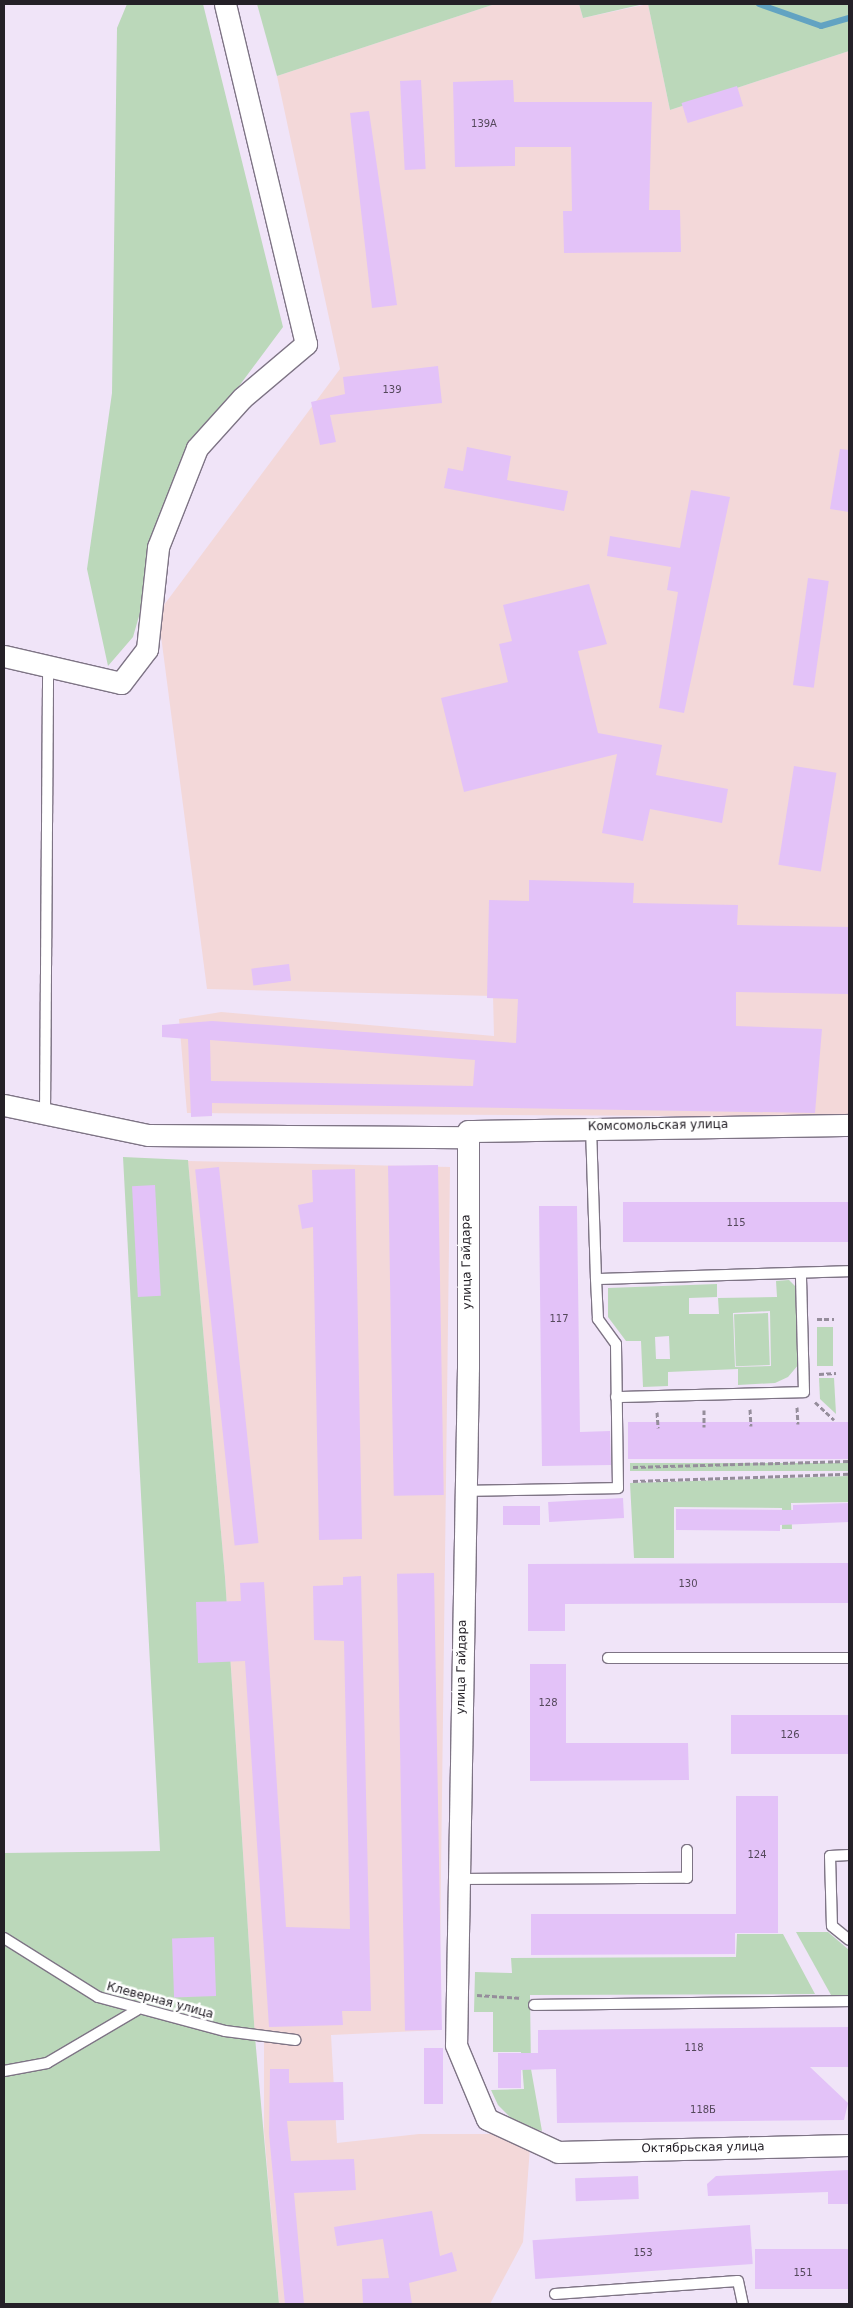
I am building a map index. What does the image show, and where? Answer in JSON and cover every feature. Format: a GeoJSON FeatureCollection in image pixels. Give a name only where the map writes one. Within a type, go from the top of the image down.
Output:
{"type":"FeatureCollection","features":[{"type":"Feature","properties":{"kind":"street"},"geometry":{"type":"LineString","coordinates":[[4,656],[121,682],[148,649],[158,547],[197,448],[242,398],[306,344],[225,4]]}},
{"type":"Feature","properties":{"kind":"street","name":"Комсомольская улица"},"geometry":{"type":"LineString","coordinates":[[4,1105],[148,1135],[468,1134],[590,1127],[849,1125]]}},
{"type":"Feature","properties":{"kind":"street","name":"улица Гайдара"},"geometry":{"type":"LineString","coordinates":[[468,1134],[466,1491],[456,2045],[487,2118],[558,2152]]}},
{"type":"Feature","properties":{"kind":"street","name":"Октябрьская улица"},"geometry":{"type":"LineString","coordinates":[[558,2152],[849,2145]]}},
{"type":"Feature","properties":{"kind":"lane"},"geometry":{"type":"LineString","coordinates":[[45,1114],[48,666]]}},
{"type":"Feature","properties":{"kind":"lane"},"geometry":{"type":"LineString","coordinates":[[466,1491],[618,1488],[616,1344],[598,1319],[590,1127]]}},
{"type":"Feature","properties":{"kind":"lane"},"geometry":{"type":"LineString","coordinates":[[596,1279],[849,1271]]}},
{"type":"Feature","properties":{"kind":"lane"},"geometry":{"type":"LineString","coordinates":[[616,1397],[804,1392],[801,1274]]}},
{"type":"Feature","properties":{"kind":"lane"},"geometry":{"type":"LineString","coordinates":[[608,1658],[849,1658]]}},
{"type":"Feature","properties":{"kind":"lane"},"geometry":{"type":"LineString","coordinates":[[458,1879],[688,1878],[687,1850]]}},
{"type":"Feature","properties":{"kind":"lane"},"geometry":{"type":"LineString","coordinates":[[849,1855],[830,1856],[832,1926],[849,1940]]}},
{"type":"Feature","properties":{"kind":"lane","name":"Клеверная улица"},"geometry":{"type":"LineString","coordinates":[[4,1938],[98,1997],[137,2010],[225,2031],[295,2040]]}},
{"type":"Feature","properties":{"kind":"lane"},"geometry":{"type":"LineString","coordinates":[[534,2005],[849,2002]]}},
{"type":"Feature","properties":{"kind":"lane"},"geometry":{"type":"LineString","coordinates":[[4,2071],[47,2063],[137,2010]]}},
{"type":"Feature","properties":{"kind":"lane"},"geometry":{"type":"LineString","coordinates":[[555,2294],[738,2281],[743,2304]]}},
{"type":"Feature","properties":{"kind":"path"},"geometry":{"type":"LineString","coordinates":[[804,1392],[834,1420]]}},
{"type":"Feature","properties":{"kind":"path"},"geometry":{"type":"LineString","coordinates":[[617,1468],[849,1461]]}},
{"type":"Feature","properties":{"kind":"path"},"geometry":{"type":"LineString","coordinates":[[618,1481],[849,1474]]}},
{"type":"Feature","properties":{"kind":"path"},"geometry":{"type":"LineString","coordinates":[[456,1995],[508,1994],[534,2005]]}},
{"type":"Feature","properties":{"kind":"shaded area"},"geometry":{"type":"Polygon","coordinates":[[[495,4],[579,4],[583,18],[648,4],[670,110],[849,51],[849,1117],[187,1113],[179,1019],[221,1012],[494,1036],[493,996],[207,989],[158,613],[340,369],[277,76],[495,4]]]}},
{"type":"Feature","properties":{"kind":"shaded area"},"geometry":{"type":"Polygon","coordinates":[[[188,1161],[450,1167],[439,2030],[331,2035],[337,2143],[419,2134],[531,2134],[523,2242],[490,2304],[279,2304],[264,2131],[264,2037],[255,2037],[225,1577],[188,1161]]]}},
{"type":"Feature","properties":{"kind":"green space"},"geometry":{"type":"Polygon","coordinates":[[[127,4],[203,4],[283,327],[184,460],[133,637],[108,666],[87,569],[112,393],[117,28],[127,4]]]}},
{"type":"Feature","properties":{"kind":"green space"},"geometry":{"type":"Polygon","coordinates":[[[257,4],[495,4],[277,76],[257,4]]]}},
{"type":"Feature","properties":{"kind":"green space"},"geometry":{"type":"Polygon","coordinates":[[[579,4],[644,4],[583,18],[579,4]]]}},
{"type":"Feature","properties":{"kind":"green space"},"geometry":{"type":"Polygon","coordinates":[[[648,4],[849,4],[849,51],[670,110],[648,4]]]}},
{"type":"Feature","properties":{"kind":"green space"},"geometry":{"type":"Polygon","coordinates":[[[123,1157],[188,1160],[225,1577],[255,2037],[279,2304],[4,2304],[4,1853],[160,1851],[123,1157]]]}},
{"type":"Feature","properties":{"kind":"green space"},"geometry":{"type":"Polygon","coordinates":[[[789,1280],[797,1288],[799,1364],[788,1377],[775,1383],[738,1385],[738,1369],[668,1372],[668,1386],[643,1387],[641,1341],[626,1341],[608,1317],[608,1288],[717,1284],[717,1297],[689,1298],[689,1314],[719,1314],[718,1298],[777,1297],[776,1281],[789,1280]],[[770,1311],[733,1313],[735,1367],[771,1366],[770,1311]],[[669,1336],[655,1337],[656,1359],[670,1359],[669,1336]]]}},
{"type":"Feature","properties":{"kind":"green space"},"geometry":{"type":"Polygon","coordinates":[[[768,1313],[770,1365],[736,1366],[734,1314],[768,1313]]]}},
{"type":"Feature","properties":{"kind":"green space"},"geometry":{"type":"Polygon","coordinates":[[[817,1327],[833,1327],[833,1366],[817,1366],[817,1327]]]}},
{"type":"Feature","properties":{"kind":"green space"},"geometry":{"type":"Polygon","coordinates":[[[819,1378],[834,1378],[836,1414],[820,1399],[819,1378]]]}},
{"type":"Feature","properties":{"kind":"green space"},"geometry":{"type":"Polygon","coordinates":[[[630,1463],[849,1463],[849,1471],[630,1471],[630,1463]]]}},
{"type":"Feature","properties":{"kind":"green space"},"geometry":{"type":"Polygon","coordinates":[[[849,1476],[849,1502],[791,1503],[792,1529],[782,1529],[782,1508],[674,1507],[674,1558],[634,1558],[630,1483],[849,1476]]]}},
{"type":"Feature","properties":{"kind":"green space"},"geometry":{"type":"Polygon","coordinates":[[[796,1932],[828,1932],[849,1950],[849,1995],[831,1995],[796,1932]]]}},
{"type":"Feature","properties":{"kind":"green space"},"geometry":{"type":"Polygon","coordinates":[[[737,1934],[783,1934],[815,1994],[530,1995],[531,2069],[542,2131],[518,2125],[498,2105],[491,2090],[524,2089],[521,2052],[493,2052],[493,2012],[474,2012],[475,1972],[512,1973],[511,1958],[736,1957],[737,1934]]]}},
{"type":"Feature","properties":{"kind":"building"},"geometry":{"type":"Polygon","coordinates":[[[421,80],[426,169],[405,170],[400,81],[421,80]]]}},
{"type":"Feature","properties":{"kind":"building"},"geometry":{"type":"Polygon","coordinates":[[[513,80],[514,102],[652,102],[649,210],[680,210],[681,252],[564,253],[563,211],[572,211],[571,147],[515,147],[515,166],[455,167],[453,82],[513,80]]]}},
{"type":"Feature","properties":{"kind":"building"},"geometry":{"type":"Polygon","coordinates":[[[737,86],[743,106],[688,123],[682,103],[737,86]]]}},
{"type":"Feature","properties":{"kind":"building"},"geometry":{"type":"Polygon","coordinates":[[[369,111],[397,305],[372,308],[350,113],[369,111]]]}},
{"type":"Feature","properties":{"kind":"building"},"geometry":{"type":"Polygon","coordinates":[[[438,366],[442,403],[330,415],[336,442],[320,445],[311,402],[345,394],[343,377],[438,366]]]}},
{"type":"Feature","properties":{"kind":"building"},"geometry":{"type":"Polygon","coordinates":[[[467,447],[511,456],[507,480],[568,491],[564,511],[444,488],[448,468],[463,471],[467,447]]]}},
{"type":"Feature","properties":{"kind":"building"},"geometry":{"type":"Polygon","coordinates":[[[840,449],[849,450],[849,512],[830,509],[840,449]]]}},
{"type":"Feature","properties":{"kind":"building"},"geometry":{"type":"Polygon","coordinates":[[[691,490],[730,497],[684,713],[659,708],[678,592],[667,590],[671,567],[607,556],[610,536],[680,548],[691,490]]]}},
{"type":"Feature","properties":{"kind":"building"},"geometry":{"type":"Polygon","coordinates":[[[808,578],[829,581],[814,688],[793,685],[808,578]]]}},
{"type":"Feature","properties":{"kind":"building"},"geometry":{"type":"Polygon","coordinates":[[[589,584],[607,644],[578,651],[598,733],[662,745],[656,775],[728,789],[722,823],[650,809],[643,841],[602,833],[617,754],[464,792],[441,698],[508,682],[499,644],[512,641],[503,605],[589,584]]]}},
{"type":"Feature","properties":{"kind":"building"},"geometry":{"type":"Polygon","coordinates":[[[794,766],[836,773],[821,871],[778,865],[794,766]]]}},
{"type":"Feature","properties":{"kind":"building"},"geometry":{"type":"Polygon","coordinates":[[[529,880],[634,883],[633,903],[738,905],[737,925],[849,927],[849,994],[736,992],[736,1026],[822,1029],[815,1113],[212,1103],[212,1116],[191,1117],[188,1039],[162,1037],[162,1025],[212,1021],[516,1043],[518,999],[487,998],[489,900],[529,901],[529,880]],[[210,1040],[211,1081],[473,1086],[475,1060],[210,1040]]]}},
{"type":"Feature","properties":{"kind":"building"},"geometry":{"type":"Polygon","coordinates":[[[289,964],[291,981],[253,986],[251,969],[289,964]]]}},
{"type":"Feature","properties":{"kind":"building"},"geometry":{"type":"Polygon","coordinates":[[[438,1165],[444,1495],[394,1496],[388,1166],[438,1165]]]}},
{"type":"Feature","properties":{"kind":"building"},"geometry":{"type":"Polygon","coordinates":[[[219,1167],[259,1543],[235,1545],[195,1170],[219,1167]]]}},
{"type":"Feature","properties":{"kind":"building"},"geometry":{"type":"Polygon","coordinates":[[[355,1169],[362,1539],[319,1540],[313,1227],[302,1229],[298,1205],[313,1202],[312,1170],[355,1169]]]}},
{"type":"Feature","properties":{"kind":"building"},"geometry":{"type":"Polygon","coordinates":[[[155,1185],[161,1296],[138,1297],[132,1186],[155,1185]]]}},
{"type":"Feature","properties":{"kind":"building"},"geometry":{"type":"Polygon","coordinates":[[[623,1202],[849,1202],[849,1242],[623,1242],[623,1202]]]}},
{"type":"Feature","properties":{"kind":"building"},"geometry":{"type":"Polygon","coordinates":[[[539,1206],[577,1206],[580,1432],[610,1431],[611,1465],[542,1466],[539,1206]]]}},
{"type":"Feature","properties":{"kind":"building"},"geometry":{"type":"Polygon","coordinates":[[[628,1422],[849,1422],[849,1459],[628,1459],[628,1422]]]}},
{"type":"Feature","properties":{"kind":"building"},"geometry":{"type":"Polygon","coordinates":[[[623,1498],[624,1518],[549,1522],[548,1502],[623,1498]]]}},
{"type":"Feature","properties":{"kind":"building"},"geometry":{"type":"Polygon","coordinates":[[[849,1503],[849,1522],[780,1525],[780,1531],[676,1530],[676,1509],[793,1510],[793,1505],[849,1503]]]}},
{"type":"Feature","properties":{"kind":"building"},"geometry":{"type":"Polygon","coordinates":[[[503,1506],[540,1506],[540,1525],[503,1525],[503,1506]]]}},
{"type":"Feature","properties":{"kind":"building"},"geometry":{"type":"Polygon","coordinates":[[[849,1563],[849,1603],[565,1604],[565,1631],[528,1631],[528,1564],[849,1563]]]}},
{"type":"Feature","properties":{"kind":"building"},"geometry":{"type":"Polygon","coordinates":[[[434,1573],[442,2030],[405,2031],[397,1574],[434,1573]]]}},
{"type":"Feature","properties":{"kind":"building"},"geometry":{"type":"Polygon","coordinates":[[[361,1576],[371,2011],[342,2011],[343,2025],[269,2027],[245,1661],[198,1663],[196,1602],[241,1601],[240,1583],[264,1582],[286,1927],[350,1929],[344,1641],[314,1640],[313,1586],[343,1585],[343,1577],[361,1576]]]}},
{"type":"Feature","properties":{"kind":"building"},"geometry":{"type":"Polygon","coordinates":[[[530,1664],[566,1664],[566,1743],[688,1743],[689,1780],[530,1781],[530,1664]]]}},
{"type":"Feature","properties":{"kind":"building"},"geometry":{"type":"Polygon","coordinates":[[[731,1715],[849,1715],[849,1754],[731,1754],[731,1715]]]}},
{"type":"Feature","properties":{"kind":"building"},"geometry":{"type":"Polygon","coordinates":[[[736,1796],[778,1796],[778,1933],[735,1933],[735,1954],[531,1955],[531,1914],[736,1914],[736,1796]]]}},
{"type":"Feature","properties":{"kind":"building"},"geometry":{"type":"Polygon","coordinates":[[[214,1937],[216,1996],[174,1997],[172,1938],[214,1937]]]}},
{"type":"Feature","properties":{"kind":"building"},"geometry":{"type":"Polygon","coordinates":[[[849,2027],[849,2067],[810,2067],[848,2103],[844,2120],[557,2123],[556,2069],[521,2070],[521,2088],[498,2088],[498,2053],[538,2053],[538,2030],[849,2027]]]}},
{"type":"Feature","properties":{"kind":"building"},"geometry":{"type":"Polygon","coordinates":[[[424,2048],[443,2048],[443,2104],[424,2104],[424,2048]]]}},
{"type":"Feature","properties":{"kind":"building"},"geometry":{"type":"Polygon","coordinates":[[[270,2069],[289,2069],[289,2083],[343,2082],[344,2120],[287,2121],[291,2161],[354,2159],[356,2190],[294,2193],[304,2304],[285,2304],[269,2134],[270,2069]]]}},
{"type":"Feature","properties":{"kind":"building"},"geometry":{"type":"Polygon","coordinates":[[[849,2170],[849,2204],[828,2204],[828,2192],[708,2196],[707,2184],[716,2176],[849,2170]]]}},
{"type":"Feature","properties":{"kind":"building"},"geometry":{"type":"Polygon","coordinates":[[[638,2176],[639,2199],[576,2201],[575,2178],[638,2176]]]}},
{"type":"Feature","properties":{"kind":"building"},"geometry":{"type":"Polygon","coordinates":[[[432,2211],[440,2256],[452,2252],[457,2271],[409,2283],[412,2304],[363,2303],[362,2279],[389,2278],[383,2239],[337,2246],[334,2227],[432,2211]]]}},
{"type":"Feature","properties":{"kind":"building"},"geometry":{"type":"Polygon","coordinates":[[[750,2225],[753,2264],[535,2279],[533,2240],[750,2225]]]}},
{"type":"Feature","properties":{"kind":"building"},"geometry":{"type":"Polygon","coordinates":[[[755,2249],[849,2249],[849,2289],[755,2289],[755,2249]]]}},
{"type":"Feature","properties":{"kind":"waterway"},"geometry":{"type":"LineString","coordinates":[[759,4],[821,26],[849,18]]}}]}
